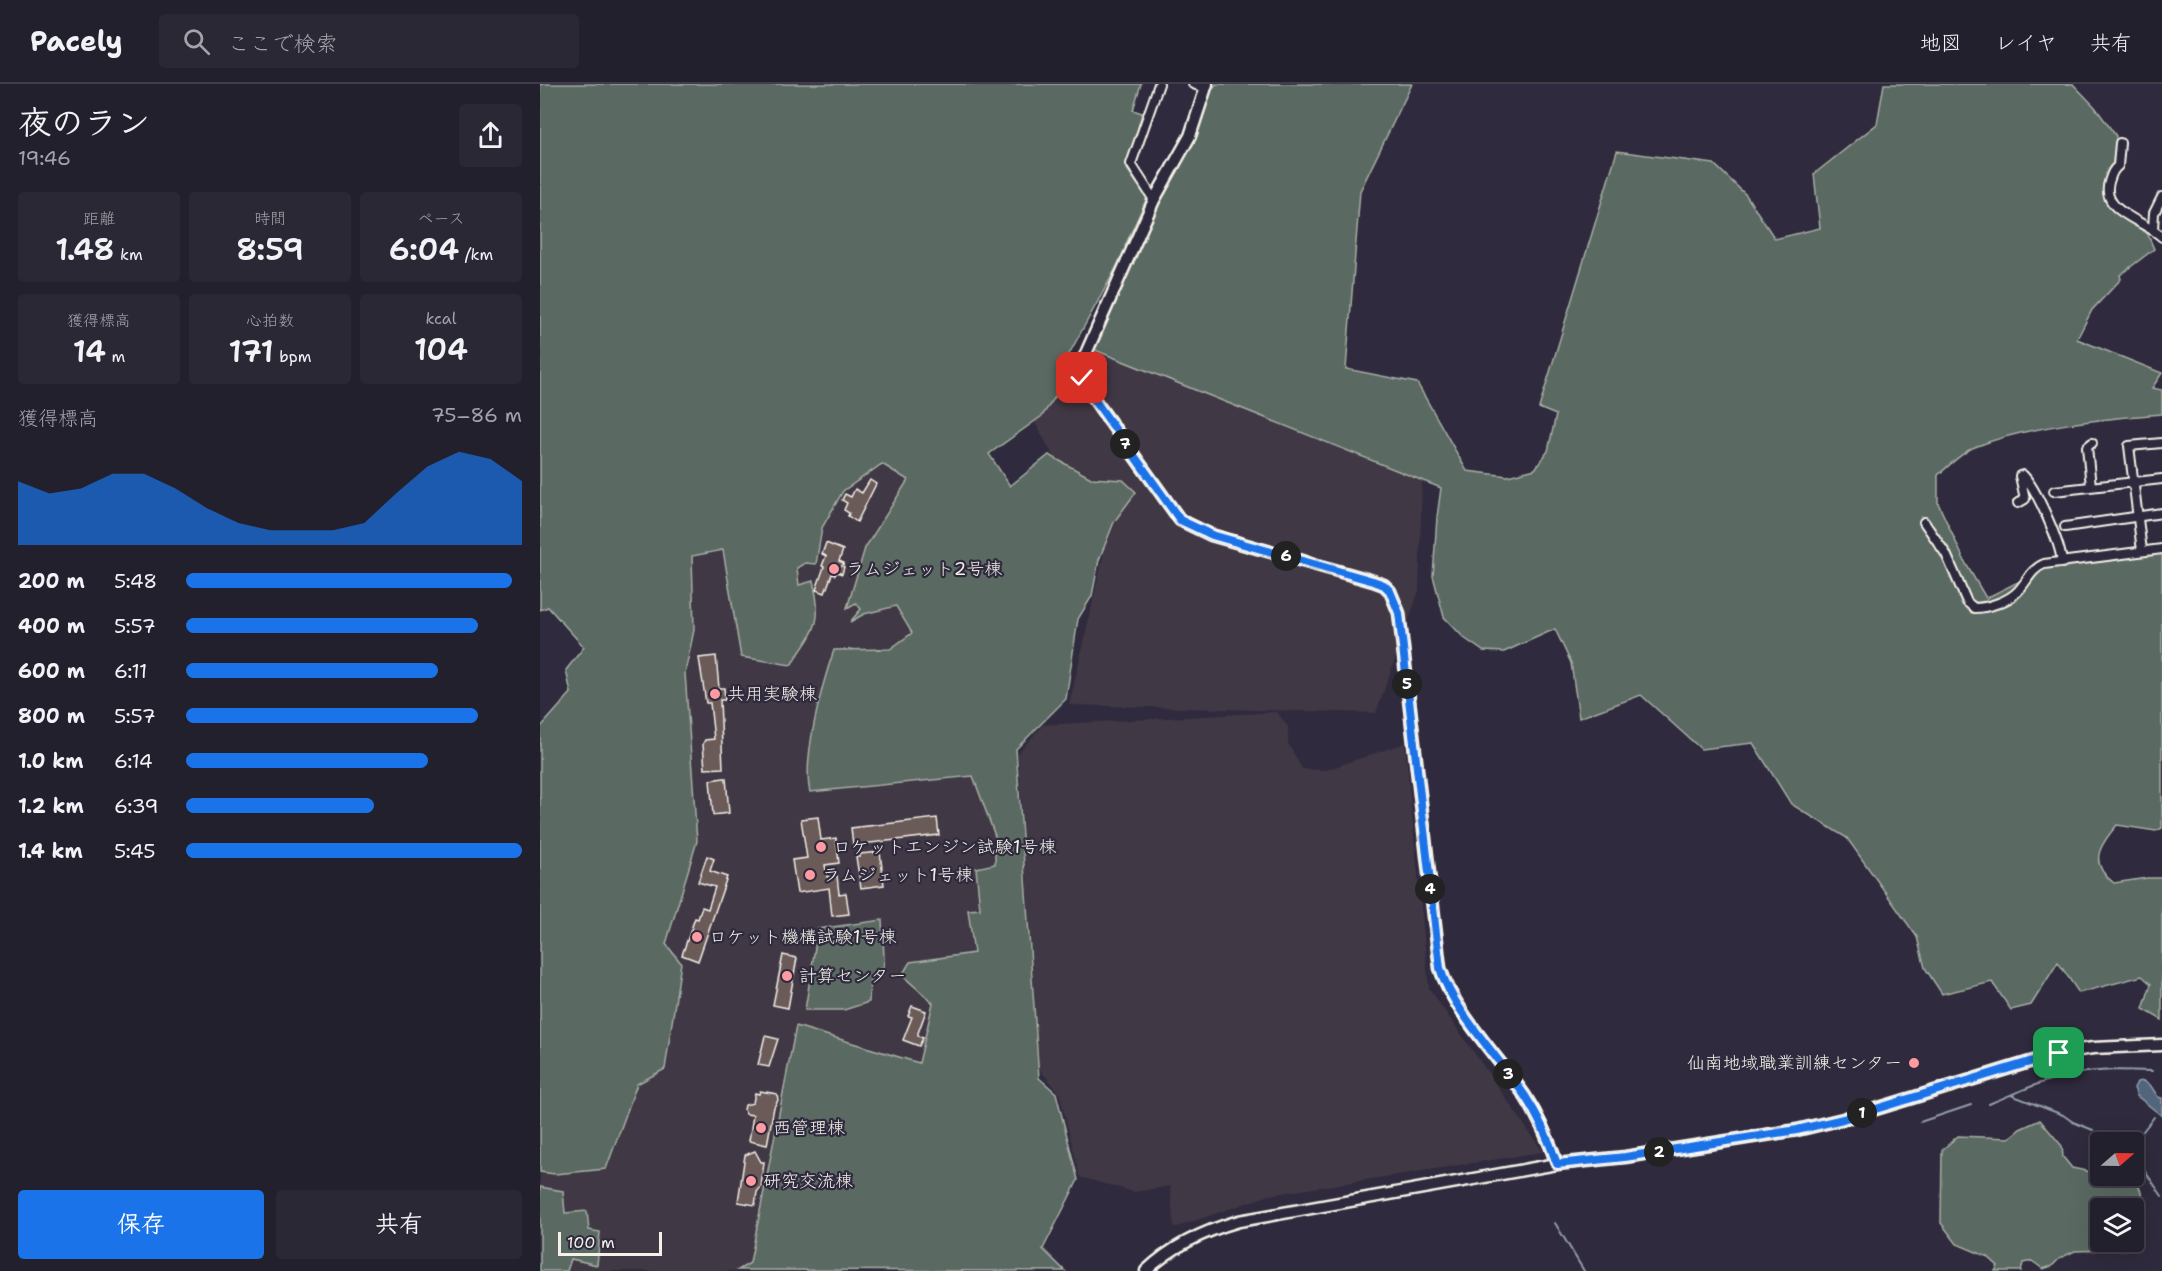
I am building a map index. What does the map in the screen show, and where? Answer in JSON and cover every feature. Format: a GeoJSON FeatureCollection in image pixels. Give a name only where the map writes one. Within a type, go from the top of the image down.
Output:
{"type":"FeatureCollection","features":[{"type":"Feature","properties":{"kind":"street"},"geometry":{"type":"LineString","coordinates":[[1154,200],[1131,164],[1160,84]]}},
{"type":"Feature","properties":{"kind":"street"},"geometry":{"type":"LineString","coordinates":[[1193,84],[1206,86],[1190,136],[1154,200],[1082,362],[1082,378],[1180,520],[1212,535],[1373,581],[1384,585],[1390,591],[1399,613],[1404,646],[1415,764],[1443,979],[1476,1031],[1525,1096],[1548,1136],[1557,1164]]}},
{"type":"Feature","properties":{"kind":"street"},"geometry":{"type":"LineString","coordinates":[[2120,143],[2119,160],[2113,169],[2107,188],[2111,204],[2153,229],[2162,237]]}},
{"type":"Feature","properties":{"kind":"street"},"geometry":{"type":"LineString","coordinates":[[2153,229],[2154,213],[2162,197]]}},
{"type":"Feature","properties":{"kind":"street"},"geometry":{"type":"LineString","coordinates":[[2091,486],[2087,447],[2092,443]]}},
{"type":"Feature","properties":{"kind":"street"},"geometry":{"type":"LineString","coordinates":[[2142,551],[2129,446],[2162,443]]}},
{"type":"Feature","properties":{"kind":"street"},"geometry":{"type":"LineString","coordinates":[[2018,503],[2025,499],[2019,480],[2023,475],[2048,521],[2062,562]]}},
{"type":"Feature","properties":{"kind":"street"},"geometry":{"type":"LineString","coordinates":[[2054,491],[2162,480]]}},
{"type":"Feature","properties":{"kind":"street"},"geometry":{"type":"LineString","coordinates":[[2066,526],[2162,513]]}},
{"type":"Feature","properties":{"kind":"street"},"geometry":{"type":"LineString","coordinates":[[1924,522],[1946,554],[1967,602],[1974,608],[1982,608],[2012,597],[2039,566],[2162,549]]}},
{"type":"Feature","properties":{"kind":"street"},"geometry":{"type":"LineString","coordinates":[[1146,1271],[1190,1239],[1239,1221],[1557,1164],[1625,1157],[1797,1130],[1843,1119],[2059,1053],[2093,1048],[2162,1045]]}},
{"type":"Feature","properties":{"kind":"shaded area"},"geometry":{"type":"Polygon","coordinates":[[[668,84],[1014,652],[1005,1271],[540,1271],[540,799],[613,674],[668,84]]]}},
{"type":"Feature","properties":{"kind":"shaded area"},"geometry":{"type":"Polygon","coordinates":[[[1096,346],[1422,474],[1419,591],[1376,713],[1069,705],[1115,505],[1055,459],[1025,404],[1096,346]]]}},
{"type":"Feature","properties":{"kind":"shaded area"},"geometry":{"type":"Polygon","coordinates":[[[1277,712],[1288,727],[1288,743],[1302,769],[1326,770],[1405,743],[1429,988],[1543,1152],[1270,1195],[1174,1228],[1170,1186],[1134,1192],[1080,1177],[1059,1092],[1039,1069],[1018,753],[1043,725],[1277,712]]]}},
{"type":"Feature","properties":{"kind":"green space"},"geometry":{"type":"Polygon","coordinates":[[[540,84],[1141,84],[1133,110],[1142,113],[1127,169],[1147,198],[1125,246],[1127,248],[1068,356],[1072,372],[1042,416],[989,454],[1010,486],[1049,455],[1091,478],[1123,480],[1136,492],[1114,522],[1099,560],[1092,596],[1078,619],[1066,699],[1016,749],[1039,1078],[1056,1093],[1078,1180],[1043,1249],[1065,1271],[738,1270],[750,1263],[796,1026],[919,1063],[933,1003],[902,975],[910,962],[974,953],[968,910],[980,909],[976,868],[995,864],[995,836],[973,776],[810,792],[808,778],[814,721],[834,650],[890,649],[912,633],[896,606],[864,614],[850,622],[861,609],[856,603],[847,608],[865,548],[908,480],[882,464],[843,491],[822,528],[816,564],[805,563],[797,568],[799,585],[813,581],[817,618],[811,635],[791,665],[741,657],[723,550],[692,556],[694,630],[685,673],[697,841],[666,944],[681,963],[665,1069],[637,1084],[606,1169],[555,1174],[540,1172],[540,728],[571,693],[566,670],[584,647],[548,607],[540,610],[540,84]]]}},
{"type":"Feature","properties":{"kind":"green space"},"geometry":{"type":"Polygon","coordinates":[[[1216,84],[1412,84],[1360,191],[1346,369],[1417,383],[1467,471],[1508,476],[1535,469],[1548,451],[1556,415],[1539,408],[1617,151],[1714,164],[1746,195],[1775,239],[1820,228],[1814,174],[1877,124],[1884,84],[2073,84],[2095,107],[2116,136],[2113,163],[2103,184],[2109,207],[2146,230],[2154,249],[2120,275],[2121,279],[2092,310],[2077,339],[2162,373],[2152,388],[2162,390],[2162,414],[2043,428],[1975,447],[1960,456],[1938,475],[1938,503],[1966,564],[1986,598],[2046,568],[2162,550],[2162,828],[2156,831],[2117,825],[2101,847],[2099,861],[2106,876],[2114,883],[2162,878],[2162,1020],[2143,1009],[2151,984],[2142,976],[2079,993],[2058,962],[2031,1005],[2011,1010],[1992,982],[1942,994],[1925,968],[1917,937],[1847,838],[1791,804],[1753,743],[1701,749],[1641,695],[1579,718],[1571,663],[1555,629],[1504,652],[1483,651],[1464,638],[1444,617],[1433,576],[1441,488],[1095,350],[1159,205],[1197,135],[1209,94],[1216,84]]]}},
{"type":"Feature","properties":{"kind":"green space"},"geometry":{"type":"Polygon","coordinates":[[[882,920],[883,976],[870,980],[869,1002],[844,1010],[805,1010],[818,929],[882,920]]]}},
{"type":"Feature","properties":{"kind":"green space"},"geometry":{"type":"Polygon","coordinates":[[[2040,1120],[2062,1146],[2063,1157],[2072,1168],[2090,1172],[2090,1186],[2139,1186],[2144,1198],[2090,1198],[2090,1251],[2075,1251],[2043,1269],[2032,1261],[2023,1263],[2021,1271],[1995,1271],[1998,1266],[1988,1257],[1957,1244],[1941,1223],[1942,1150],[1958,1136],[2009,1138],[2020,1129],[2040,1120]]]}},
{"type":"Feature","properties":{"kind":"green space"},"geometry":{"type":"Polygon","coordinates":[[[540,1187],[563,1191],[565,1213],[587,1211],[589,1230],[600,1232],[597,1265],[571,1259],[567,1271],[540,1271],[540,1187]]]}},
{"type":"Feature","properties":{"kind":"water"},"geometry":{"type":"Polygon","coordinates":[[[2143,1081],[2151,1086],[2158,1097],[2162,1098],[2162,1116],[2137,1096],[2134,1088],[2137,1082],[2143,1081]]]}},
{"type":"Feature","properties":{"kind":"building"},"geometry":{"type":"Polygon","coordinates":[[[870,480],[876,484],[857,522],[848,516],[849,513],[844,510],[847,503],[842,500],[845,494],[851,497],[855,489],[862,493],[870,480]]]}},
{"type":"Feature","properties":{"kind":"building","name":"ラムジェット2号棟"},"geometry":{"type":"Polygon","coordinates":[[[826,543],[843,550],[839,561],[844,563],[842,566],[844,567],[842,574],[837,572],[835,575],[832,574],[825,593],[816,590],[824,567],[822,566],[826,556],[822,554],[826,543]]]}},
{"type":"Feature","properties":{"kind":"building","name":"共用実験棟"},"geometry":{"type":"Polygon","coordinates":[[[716,656],[719,688],[724,688],[725,700],[720,700],[723,768],[705,769],[703,744],[705,740],[714,739],[710,703],[706,703],[699,658],[716,656]]]}},
{"type":"Feature","properties":{"kind":"building"},"geometry":{"type":"Polygon","coordinates":[[[726,778],[729,813],[713,815],[710,780],[726,778]]]}},
{"type":"Feature","properties":{"kind":"building"},"geometry":{"type":"Polygon","coordinates":[[[818,817],[821,840],[836,838],[839,863],[825,865],[827,877],[837,876],[839,894],[846,893],[849,914],[832,916],[829,888],[797,893],[792,860],[807,858],[801,819],[818,817]]]}},
{"type":"Feature","properties":{"kind":"building"},"geometry":{"type":"Polygon","coordinates":[[[937,818],[939,835],[853,845],[851,828],[937,818]]]}},
{"type":"Feature","properties":{"kind":"building"},"geometry":{"type":"Polygon","coordinates":[[[880,852],[884,885],[861,888],[856,857],[860,857],[860,854],[880,852]]]}},
{"type":"Feature","properties":{"kind":"building"},"geometry":{"type":"Polygon","coordinates":[[[707,856],[714,859],[710,871],[727,877],[698,961],[682,955],[695,918],[698,919],[702,907],[708,909],[715,887],[698,882],[707,856]]]}},
{"type":"Feature","properties":{"kind":"building","name":"計算センター"},"geometry":{"type":"Polygon","coordinates":[[[783,955],[797,958],[788,1008],[773,1005],[783,955]]]}},
{"type":"Feature","properties":{"kind":"building"},"geometry":{"type":"Polygon","coordinates":[[[912,1006],[926,1011],[918,1033],[918,1036],[923,1038],[919,1046],[903,1040],[912,1017],[908,1016],[912,1006]]]}},
{"type":"Feature","properties":{"kind":"building"},"geometry":{"type":"Polygon","coordinates":[[[765,1036],[778,1039],[769,1067],[758,1065],[765,1036]]]}},
{"type":"Feature","properties":{"kind":"building","name":"西管理棟"},"geometry":{"type":"Polygon","coordinates":[[[760,1091],[777,1094],[778,1100],[774,1107],[767,1145],[749,1141],[753,1115],[746,1114],[744,1110],[745,1105],[753,1103],[755,1093],[759,1094],[760,1091]]]}},
{"type":"Feature","properties":{"kind":"building","name":"研究交流棟"},"geometry":{"type":"Polygon","coordinates":[[[755,1151],[761,1162],[764,1162],[761,1187],[757,1192],[755,1205],[738,1202],[745,1155],[755,1151]]]}},
{"type":"Feature","properties":{"kind":"waterway"},"geometry":{"type":"LineString","coordinates":[[1989,1104],[2040,1083],[2073,1074],[2122,1070],[2152,1071]]}},
{"type":"Feature","properties":{"kind":"waterway"},"geometry":{"type":"LineString","coordinates":[[2011,1095],[2063,1115],[2093,1130]]}},
{"type":"Feature","properties":{"kind":"waterway"},"geometry":{"type":"LineString","coordinates":[[1920,1122],[1971,1105]]}},
{"type":"Feature","properties":{"kind":"waterway"},"geometry":{"type":"LineString","coordinates":[[2142,1132],[2154,1117]]}},
{"type":"Feature","properties":{"kind":"waterway"},"geometry":{"type":"LineString","coordinates":[[2144,1170],[2162,1196]]}},
{"type":"Feature","properties":{"kind":"waterway"},"geometry":{"type":"LineString","coordinates":[[1555,1223],[1584,1271]]}},
{"type":"Feature","properties":{"kind":"place","name":"ラムジェット2号棟"},"geometry":{"type":"Point","coordinates":[834,569]}},
{"type":"Feature","properties":{"kind":"place","name":"共用実験棟"},"geometry":{"type":"Point","coordinates":[715,694]}},
{"type":"Feature","properties":{"kind":"place","name":"ロケットエンジン試験1号棟"},"geometry":{"type":"Point","coordinates":[821,847]}},
{"type":"Feature","properties":{"kind":"place","name":"ラムジェット1号棟"},"geometry":{"type":"Point","coordinates":[810,875]}},
{"type":"Feature","properties":{"kind":"place","name":"ロケット機構試験1号棟"},"geometry":{"type":"Point","coordinates":[697,937]}},
{"type":"Feature","properties":{"kind":"place","name":"計算センター"},"geometry":{"type":"Point","coordinates":[787,976]}},
{"type":"Feature","properties":{"kind":"place","name":"仙南地域職業訓練センター"},"geometry":{"type":"Point","coordinates":[1914,1063]}},
{"type":"Feature","properties":{"kind":"place","name":"西管理棟"},"geometry":{"type":"Point","coordinates":[761,1128]}},
{"type":"Feature","properties":{"kind":"place","name":"研究交流棟"},"geometry":{"type":"Point","coordinates":[751,1181]}},
{"type":"Feature","properties":{"kind":"route"},"geometry":{"type":"LineString","coordinates":[[1082,378],[1086,388],[1180,520],[1212,535],[1373,581],[1384,585],[1390,591],[1399,613],[1404,646],[1415,764],[1443,979],[1476,1031],[1525,1096],[1548,1136],[1557,1164],[1625,1157],[1797,1130],[1843,1119],[1905,1098],[2059,1053]]}}]}
